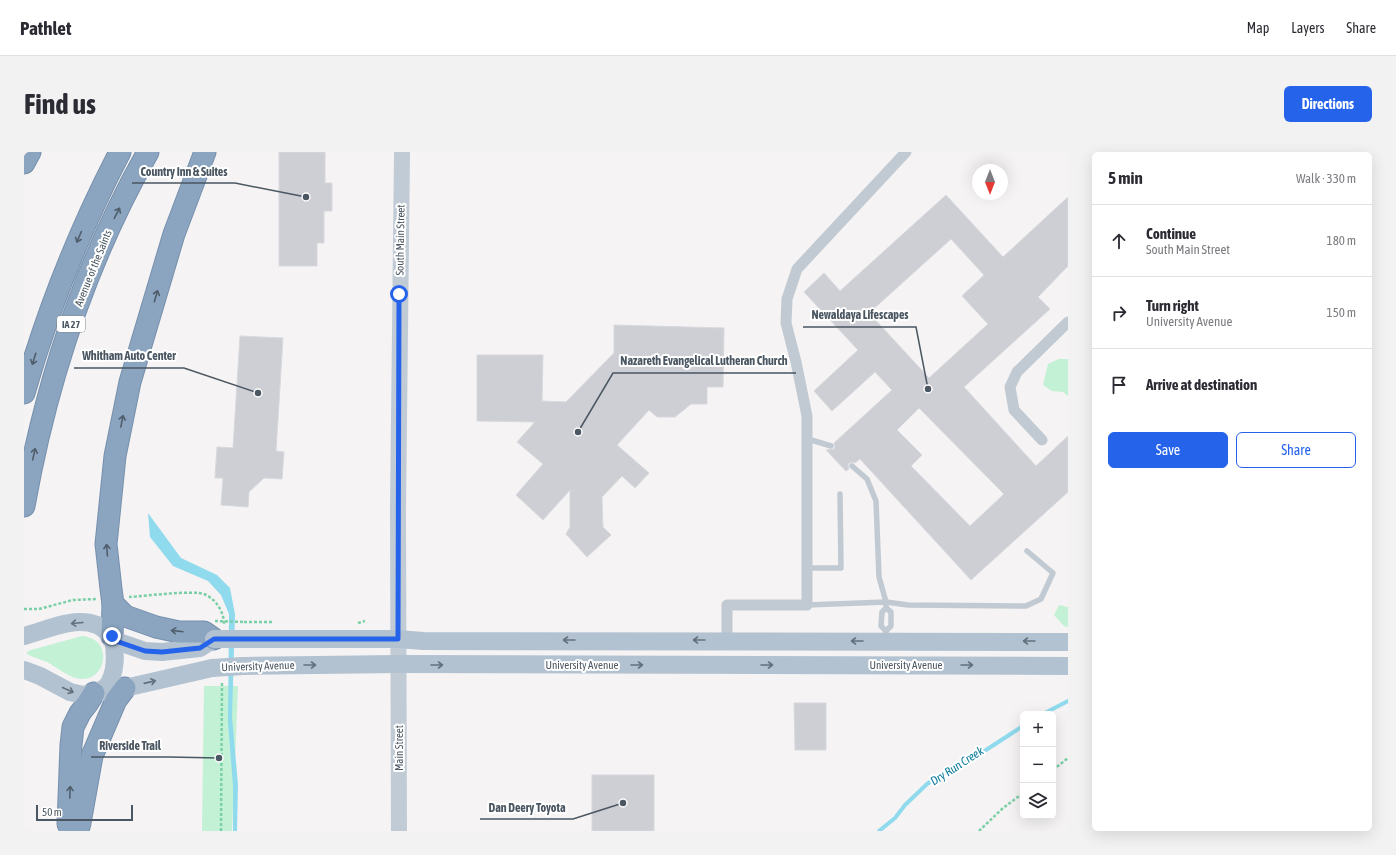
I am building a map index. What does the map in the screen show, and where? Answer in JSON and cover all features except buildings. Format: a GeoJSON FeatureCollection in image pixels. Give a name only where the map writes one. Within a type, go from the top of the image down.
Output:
{"type":"FeatureCollection","features":[{"type":"Feature","properties":{"kind":"highway"},"geometry":{"type":"LineString","coordinates":[[24,163],[30,152]]}},
{"type":"Feature","properties":{"kind":"highway","name":"IA 27"},"geometry":{"type":"LineString","coordinates":[[24,393],[41,336],[66,267],[120,152]]}},
{"type":"Feature","properties":{"kind":"highway","name":"Avenue of the Saints"},"geometry":{"type":"LineString","coordinates":[[24,506],[41,424],[66,339],[107,232],[148,152]]}},
{"type":"Feature","properties":{"kind":"highway"},"geometry":{"type":"LineString","coordinates":[[113,638],[113,604],[106,544],[115,456],[130,382],[174,234],[205,152]]}},
{"type":"Feature","properties":{"kind":"highway"},"geometry":{"type":"LineString","coordinates":[[113,604],[125,616],[156,627],[179,632],[204,632],[214,630]]}},
{"type":"Feature","properties":{"kind":"highway"},"geometry":{"type":"LineString","coordinates":[[78,831],[92,756],[116,700],[125,688]]}},
{"type":"Feature","properties":{"kind":"highway"},"geometry":{"type":"LineString","coordinates":[[67,831],[73,727],[80,713],[96,692]]}},
{"type":"Feature","properties":{"kind":"main road"},"geometry":{"type":"LineString","coordinates":[[24,636],[68,624],[85,622],[98,626],[113,638],[145,651],[162,652],[200,648],[214,630],[244,630],[423,640],[727,640],[886,636],[1068,642]]}},
{"type":"Feature","properties":{"kind":"main road"},"geometry":{"type":"LineString","coordinates":[[96,692],[106,687],[110,679],[114,665],[115,650],[113,638]]}},
{"type":"Feature","properties":{"kind":"main road","name":"University Avenue"},"geometry":{"type":"LineString","coordinates":[[24,670],[40,676],[70,692],[82,695],[125,688],[212,668],[243,666],[398,664],[1068,666]]}},
{"type":"Feature","properties":{"kind":"street","name":"South Main Street"},"geometry":{"type":"LineString","coordinates":[[398,664],[398,509],[402,152]]}},
{"type":"Feature","properties":{"kind":"street"},"geometry":{"type":"LineString","coordinates":[[727,640],[727,605],[807,605],[807,416],[786,323],[787,299],[797,269],[906,152]]}},
{"type":"Feature","properties":{"kind":"street"},"geometry":{"type":"LineString","coordinates":[[1042,440],[1014,410],[1010,388],[1017,372],[1068,322]]}},
{"type":"Feature","properties":{"kind":"street","name":"Main Street"},"geometry":{"type":"LineString","coordinates":[[398,664],[399,831]]}},
{"type":"Feature","properties":{"kind":"lane"},"geometry":{"type":"LineString","coordinates":[[808,439],[831,446]]}},
{"type":"Feature","properties":{"kind":"lane"},"geometry":{"type":"LineString","coordinates":[[852,466],[867,479],[876,501],[878,577],[886,605],[891,612],[891,626],[886,636]]}},
{"type":"Feature","properties":{"kind":"lane"},"geometry":{"type":"LineString","coordinates":[[807,568],[841,568],[840,494]]}},
{"type":"Feature","properties":{"kind":"lane"},"geometry":{"type":"LineString","coordinates":[[807,605],[1026,606],[1041,598],[1053,573],[1027,551]]}},
{"type":"Feature","properties":{"kind":"lane"},"geometry":{"type":"LineString","coordinates":[[886,605],[882,612],[881,626],[886,636]]}},
{"type":"Feature","properties":{"kind":"path"},"geometry":{"type":"LineString","coordinates":[[214,630],[244,630]]}},
{"type":"Feature","properties":{"kind":"path"},"geometry":{"type":"LineString","coordinates":[[1056,768],[1068,758]]}},
{"type":"Feature","properties":{"kind":"path"},"geometry":{"type":"LineString","coordinates":[[979,831],[1003,808],[1020,795]]}},
{"type":"Feature","properties":{"kind":"green space"},"geometry":{"type":"Polygon","coordinates":[[[1059,359],[1068,359],[1068,396],[1063,392],[1052,391],[1043,385],[1048,364],[1059,359]]]}},
{"type":"Feature","properties":{"kind":"green space"},"geometry":{"type":"Polygon","coordinates":[[[1059,605],[1068,607],[1068,627],[1064,626],[1054,615],[1059,605]]]}},
{"type":"Feature","properties":{"kind":"green space"},"geometry":{"type":"Polygon","coordinates":[[[82,636],[93,639],[100,645],[103,653],[103,661],[100,669],[94,675],[86,679],[72,677],[47,662],[27,654],[27,652],[31,650],[82,636]]]}},
{"type":"Feature","properties":{"kind":"green space"},"geometry":{"type":"Polygon","coordinates":[[[204,686],[238,686],[232,831],[202,831],[204,686]]]}},
{"type":"Feature","properties":{"kind":"water"},"geometry":{"type":"Polygon","coordinates":[[[148,513],[181,558],[217,575],[230,588],[235,614],[232,717],[238,785],[237,831],[233,831],[233,786],[228,722],[229,614],[221,595],[208,581],[173,566],[150,537],[148,513]]]}},
{"type":"Feature","properties":{"kind":"waterway","name":"Dry Run Creek"},"geometry":{"type":"LineString","coordinates":[[1049,711],[1068,701]]}},
{"type":"Feature","properties":{"kind":"waterway","name":"Dry Run Creek"},"geometry":{"type":"LineString","coordinates":[[879,831],[895,818],[905,805],[927,784],[955,765],[986,750],[1020,728]]}},
{"type":"Feature","properties":{"kind":"place","name":"Country Inn & Suites"},"geometry":{"type":"Point","coordinates":[306,197]}},
{"type":"Feature","properties":{"kind":"place","name":"Newaldaya Lifescapes"},"geometry":{"type":"Point","coordinates":[928,389]}},
{"type":"Feature","properties":{"kind":"place","name":"Whitham Auto Center"},"geometry":{"type":"Point","coordinates":[258,393]}},
{"type":"Feature","properties":{"kind":"place","name":"Nazareth Evangelical Lutheran Church"},"geometry":{"type":"Point","coordinates":[578,432]}},
{"type":"Feature","properties":{"kind":"place","name":"Riverside Trail"},"geometry":{"type":"Point","coordinates":[219,758]}},
{"type":"Feature","properties":{"kind":"place","name":"Dan Deery Toyota"},"geometry":{"type":"Point","coordinates":[623,803]}},
{"type":"Feature","properties":{"kind":"route"},"geometry":{"type":"LineString","coordinates":[[112,636],[113,640],[145,651],[162,652],[200,648],[214,639],[398,639],[399,294]]}}]}
